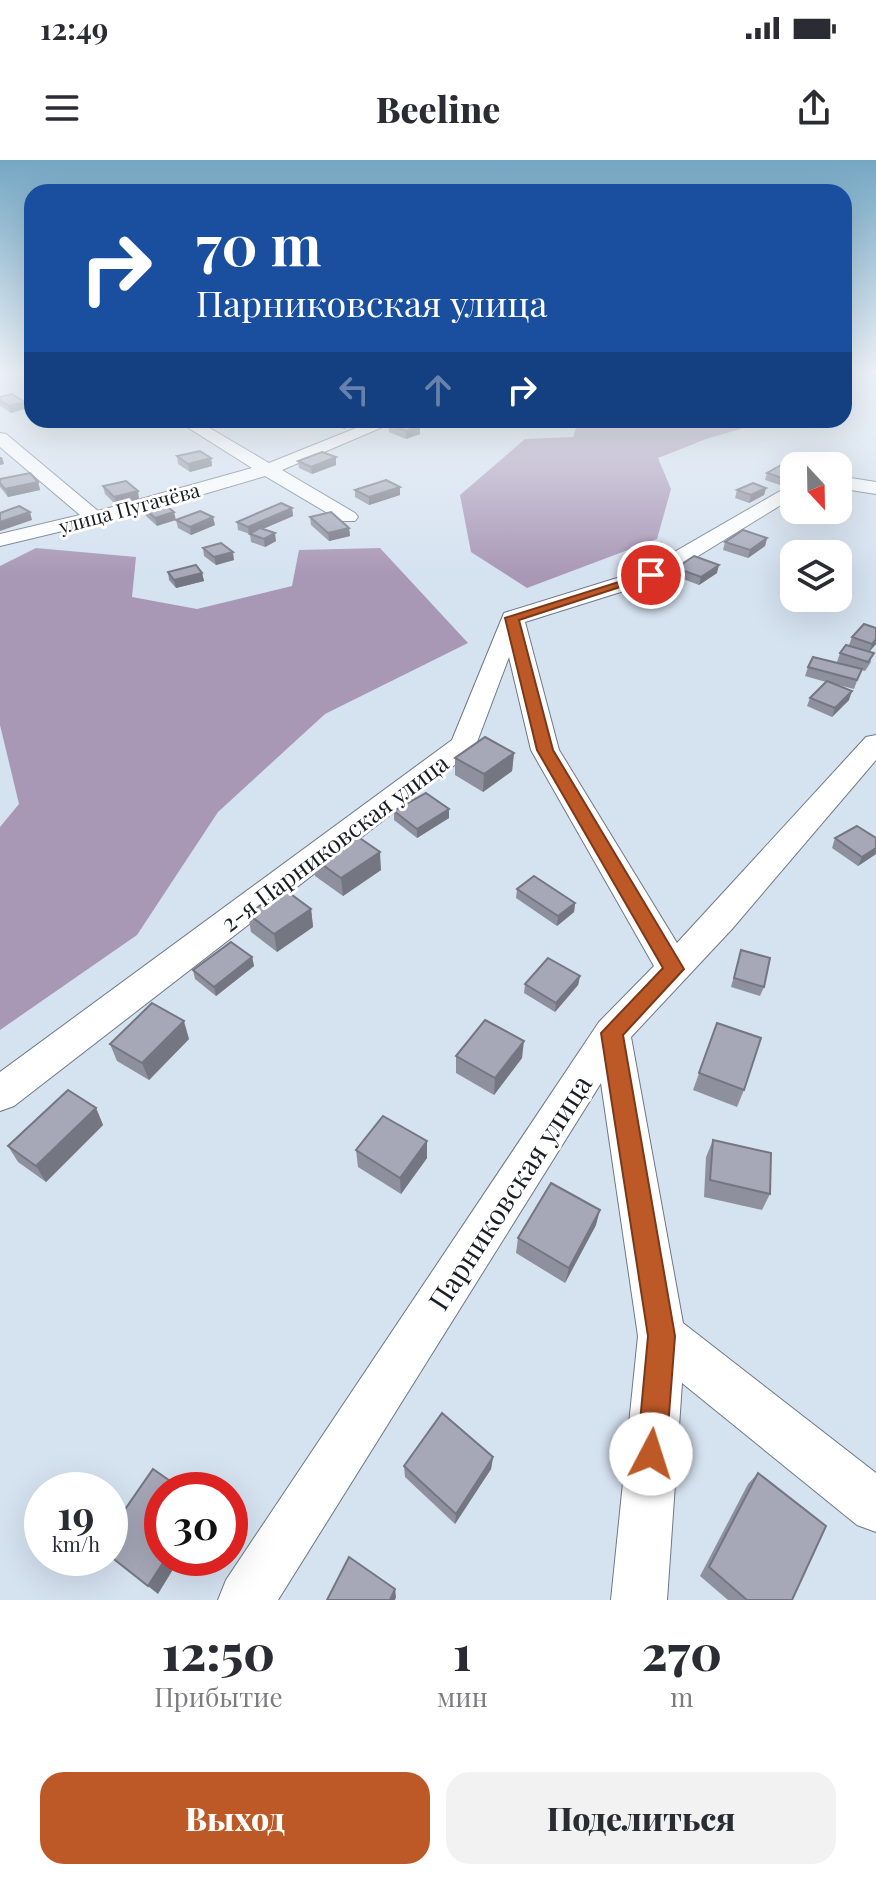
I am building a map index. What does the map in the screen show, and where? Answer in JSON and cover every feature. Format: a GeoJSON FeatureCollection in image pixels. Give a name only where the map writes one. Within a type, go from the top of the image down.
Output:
{"type":"FeatureCollection","features":[{"type":"Feature","properties":{"kind":"street"},"geometry":{"type":"LineString","coordinates":[[3,440],[94,517]]}},
{"type":"Feature","properties":{"kind":"street"},"geometry":{"type":"LineString","coordinates":[[219,440],[348,517]]}},
{"type":"Feature","properties":{"kind":"street","name":"улица Пугачёва"},"geometry":{"type":"LineString","coordinates":[[0,540],[269,469],[341,440]]}},
{"type":"Feature","properties":{"kind":"street"},"geometry":{"type":"LineString","coordinates":[[852,484],[876,488]]}},
{"type":"Feature","properties":{"kind":"street"},"geometry":{"type":"LineString","coordinates":[[674,969],[545,750],[512,618],[651,575],[780,497]]}},
{"type":"Feature","properties":{"kind":"street","name":"2-я Парниковская улица"},"geometry":{"type":"LineString","coordinates":[[0,1094],[464,744],[512,618]]}},
{"type":"Feature","properties":{"kind":"street","name":"Парниковская улица"},"geometry":{"type":"LineString","coordinates":[[246,1600],[612,1033],[674,969],[876,743]]}},
{"type":"Feature","properties":{"kind":"street"},"geometry":{"type":"LineString","coordinates":[[612,1033],[662,1336],[639,1600]]}},
{"type":"Feature","properties":{"kind":"street"},"geometry":{"type":"LineString","coordinates":[[662,1336],[876,1506]]}},
{"type":"Feature","properties":{"kind":"shaded area"},"geometry":{"type":"Polygon","coordinates":[[[524,440],[703,440],[658,458],[671,489],[657,539],[527,588],[471,552],[460,495],[524,440]]]}},
{"type":"Feature","properties":{"kind":"shaded area"},"geometry":{"type":"Polygon","coordinates":[[[36,548],[136,557],[132,597],[197,609],[292,586],[299,550],[380,548],[468,643],[325,714],[218,812],[137,935],[0,1030],[0,827],[19,804],[0,725],[0,566],[36,548]]]}},
{"type":"Feature","properties":{"kind":"building"},"geometry":{"type":"Polygon","coordinates":[[[200,451],[211,458],[188,464],[177,456],[200,451]]]}},
{"type":"Feature","properties":{"kind":"building"},"geometry":{"type":"Polygon","coordinates":[[[322,452],[336,457],[311,467],[298,461],[322,452]]]}},
{"type":"Feature","properties":{"kind":"building"},"geometry":{"type":"Polygon","coordinates":[[[780,466],[780,477],[767,473],[780,466]]]}},
{"type":"Feature","properties":{"kind":"building"},"geometry":{"type":"Polygon","coordinates":[[[30,473],[38,482],[5,489],[0,483],[0,479],[30,473]]]}},
{"type":"Feature","properties":{"kind":"building"},"geometry":{"type":"Polygon","coordinates":[[[386,480],[400,487],[369,497],[355,490],[386,480]]]}},
{"type":"Feature","properties":{"kind":"building"},"geometry":{"type":"Polygon","coordinates":[[[126,481],[138,491],[114,497],[103,486],[126,481]]]}},
{"type":"Feature","properties":{"kind":"building"},"geometry":{"type":"Polygon","coordinates":[[[753,483],[766,488],[751,495],[737,490],[753,483]]]}},
{"type":"Feature","properties":{"kind":"building"},"geometry":{"type":"Polygon","coordinates":[[[163,503],[174,512],[155,518],[144,508],[163,503]]]}},
{"type":"Feature","properties":{"kind":"building"},"geometry":{"type":"Polygon","coordinates":[[[281,503],[292,508],[248,527],[237,522],[281,503]]]}},
{"type":"Feature","properties":{"kind":"building"},"geometry":{"type":"Polygon","coordinates":[[[19,506],[30,512],[0,522],[0,513],[19,506]]]}},
{"type":"Feature","properties":{"kind":"building"},"geometry":{"type":"Polygon","coordinates":[[[200,511],[213,517],[190,527],[176,520],[200,511]]]}},
{"type":"Feature","properties":{"kind":"building"},"geometry":{"type":"Polygon","coordinates":[[[331,512],[349,528],[328,533],[310,517],[331,512]]]}},
{"type":"Feature","properties":{"kind":"building"},"geometry":{"type":"Polygon","coordinates":[[[260,528],[275,533],[264,539],[250,534],[260,528]]]}},
{"type":"Feature","properties":{"kind":"building"},"geometry":{"type":"Polygon","coordinates":[[[743,530],[767,538],[750,550],[725,542],[743,530]]]}},
{"type":"Feature","properties":{"kind":"building"},"geometry":{"type":"Polygon","coordinates":[[[221,543],[233,552],[214,557],[203,548],[221,543]]]}},
{"type":"Feature","properties":{"kind":"building"},"geometry":{"type":"Polygon","coordinates":[[[694,556],[719,565],[701,577],[676,568],[694,556]]]}},
{"type":"Feature","properties":{"kind":"building"},"geometry":{"type":"Polygon","coordinates":[[[196,565],[202,573],[174,580],[168,572],[196,565]]]}},
{"type":"Feature","properties":{"kind":"building"},"geometry":{"type":"Polygon","coordinates":[[[864,624],[876,628],[876,639],[872,644],[852,637],[864,624]]]}},
{"type":"Feature","properties":{"kind":"building"},"geometry":{"type":"Polygon","coordinates":[[[846,645],[874,653],[868,662],[840,653],[846,645]]]}},
{"type":"Feature","properties":{"kind":"building"},"geometry":{"type":"Polygon","coordinates":[[[813,657],[862,669],[857,680],[808,667],[813,657]]]}},
{"type":"Feature","properties":{"kind":"building"},"geometry":{"type":"Polygon","coordinates":[[[827,681],[852,691],[835,708],[810,698],[827,681]]]}},
{"type":"Feature","properties":{"kind":"building"},"geometry":{"type":"Polygon","coordinates":[[[485,737],[514,753],[484,774],[455,758],[485,737]]]}},
{"type":"Feature","properties":{"kind":"building"},"geometry":{"type":"Polygon","coordinates":[[[426,793],[449,809],[417,829],[394,811],[426,793]]]}},
{"type":"Feature","properties":{"kind":"building"},"geometry":{"type":"Polygon","coordinates":[[[857,826],[876,838],[876,848],[862,857],[835,838],[857,826]]]}},
{"type":"Feature","properties":{"kind":"building"},"geometry":{"type":"Polygon","coordinates":[[[351,832],[380,852],[341,878],[313,858],[351,832]]]}},
{"type":"Feature","properties":{"kind":"building"},"geometry":{"type":"Polygon","coordinates":[[[534,876],[575,903],[558,916],[517,889],[534,876]]]}},
{"type":"Feature","properties":{"kind":"building"},"geometry":{"type":"Polygon","coordinates":[[[284,889],[311,909],[274,934],[248,914],[284,889]]]}},
{"type":"Feature","properties":{"kind":"building"},"geometry":{"type":"Polygon","coordinates":[[[231,942],[252,957],[214,987],[193,970],[231,942]]]}},
{"type":"Feature","properties":{"kind":"building"},"geometry":{"type":"Polygon","coordinates":[[[741,950],[770,958],[764,987],[734,978],[741,950]]]}},
{"type":"Feature","properties":{"kind":"building"},"geometry":{"type":"Polygon","coordinates":[[[548,958],[580,976],[556,1003],[525,984],[548,958]]]}},
{"type":"Feature","properties":{"kind":"building"},"geometry":{"type":"Polygon","coordinates":[[[152,1003],[184,1021],[142,1063],[110,1044],[152,1003]]]}},
{"type":"Feature","properties":{"kind":"building"},"geometry":{"type":"Polygon","coordinates":[[[485,1020],[524,1041],[495,1078],[456,1056],[485,1020]]]}},
{"type":"Feature","properties":{"kind":"building"},"geometry":{"type":"Polygon","coordinates":[[[717,1023],[761,1038],[744,1090],[699,1073],[717,1023]]]}},
{"type":"Feature","properties":{"kind":"building"},"geometry":{"type":"Polygon","coordinates":[[[68,1090],[96,1108],[36,1166],[8,1146],[68,1090]]]}},
{"type":"Feature","properties":{"kind":"building"},"geometry":{"type":"Polygon","coordinates":[[[383,1116],[427,1141],[400,1178],[356,1150],[383,1116]]]}},
{"type":"Feature","properties":{"kind":"building"},"geometry":{"type":"Polygon","coordinates":[[[713,1140],[771,1153],[770,1194],[710,1180],[713,1140]]]}},
{"type":"Feature","properties":{"kind":"building"},"geometry":{"type":"Polygon","coordinates":[[[551,1183],[600,1210],[569,1268],[518,1238],[551,1183]]]}},
{"type":"Feature","properties":{"kind":"building"},"geometry":{"type":"Polygon","coordinates":[[[442,1413],[493,1457],[456,1514],[404,1466],[442,1413]]]}},
{"type":"Feature","properties":{"kind":"building"},"geometry":{"type":"Polygon","coordinates":[[[758,1473],[826,1526],[792,1600],[747,1600],[709,1567],[758,1473]]]}},
{"type":"Feature","properties":{"kind":"building"},"geometry":{"type":"Polygon","coordinates":[[[144,1482],[144,1576],[154,1576],[148,1586],[128,1570],[128,1505],[144,1482]]]}},
{"type":"Feature","properties":{"kind":"building"},"geometry":{"type":"Polygon","coordinates":[[[349,1557],[395,1589],[390,1600],[327,1600],[349,1557]]]}},
{"type":"Feature","properties":{"kind":"route"},"geometry":{"type":"LineString","coordinates":[[651,575],[512,618],[545,750],[674,969],[612,1033],[662,1336],[651,1454]]}}]}
